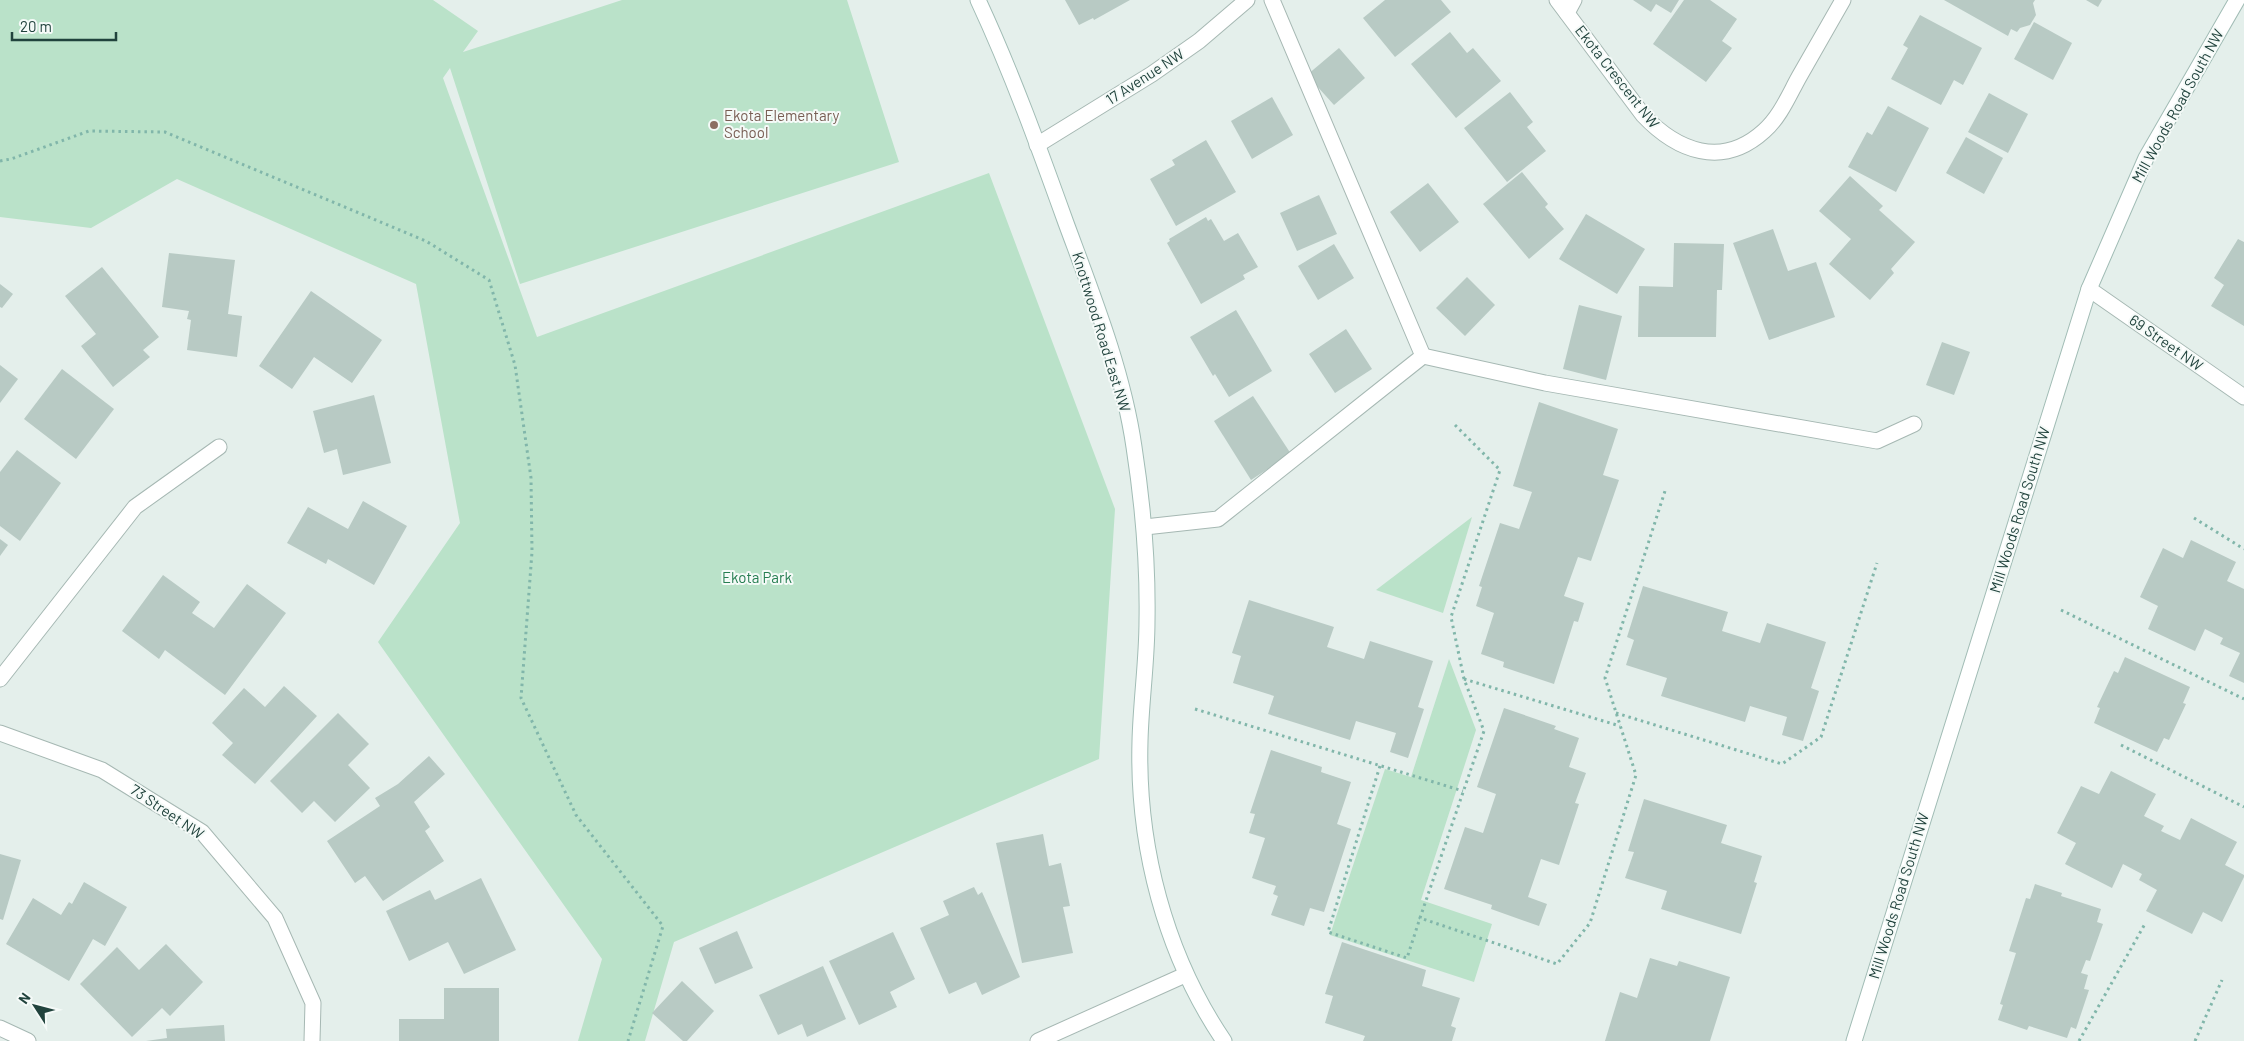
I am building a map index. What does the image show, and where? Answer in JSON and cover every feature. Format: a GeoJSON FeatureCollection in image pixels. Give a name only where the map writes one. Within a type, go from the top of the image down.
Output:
{"type":"FeatureCollection","features":[{"type":"Feature","properties":{"kind":"street","name":"Knottwood Road East NW"},"geometry":{"type":"LineString","coordinates":[[978,0],[1017,88],[1082,265],[1120,381],[1134,444],[1145,527],[1147,623],[1140,742],[1141,784],[1145,823],[1167,932],[1185,975],[1204,1011],[1224,1041]]}},
{"type":"Feature","properties":{"kind":"street","name":"17 Avenue NW"},"geometry":{"type":"LineString","coordinates":[[1038,145],[1152,74],[1199,41],[1247,0]]}},
{"type":"Feature","properties":{"kind":"street"},"geometry":{"type":"LineString","coordinates":[[1272,0],[1423,356]]}},
{"type":"Feature","properties":{"kind":"street","name":"Ekota Crescent NW"},"geometry":{"type":"LineString","coordinates":[[1557,0],[1570,7],[1643,116],[1656,130],[1686,148],[1702,152],[1721,151],[1746,144],[1764,131],[1781,110],[1843,0]]}},
{"type":"Feature","properties":{"kind":"street","name":"Mill Woods Road South NW"},"geometry":{"type":"LineString","coordinates":[[1854,1041],[2089,289],[2146,158],[2237,0]]}},
{"type":"Feature","properties":{"kind":"street","name":"69 Street NW"},"geometry":{"type":"LineString","coordinates":[[2089,289],[2244,398]]}},
{"type":"Feature","properties":{"kind":"street"},"geometry":{"type":"LineString","coordinates":[[1423,356],[1545,383],[1877,441],[1914,424]]}},
{"type":"Feature","properties":{"kind":"street"},"geometry":{"type":"LineString","coordinates":[[1145,527],[1218,518],[1423,356]]}},
{"type":"Feature","properties":{"kind":"street"},"geometry":{"type":"LineString","coordinates":[[0,679],[135,507],[219,447]]}},
{"type":"Feature","properties":{"kind":"street","name":"73 Street NW"},"geometry":{"type":"LineString","coordinates":[[0,733],[102,770],[202,832],[275,918],[313,1003],[312,1041]]}},
{"type":"Feature","properties":{"kind":"street"},"geometry":{"type":"LineString","coordinates":[[1038,1041],[1185,975]]}},
{"type":"Feature","properties":{"kind":"street"},"geometry":{"type":"LineString","coordinates":[[0,1028],[28,1041]]}},
{"type":"Feature","properties":{"kind":"path"},"geometry":{"type":"LineString","coordinates":[[0,161],[11,159],[89,132],[165,132],[426,241],[489,280],[515,365],[531,478],[532,552],[521,698],[576,815],[663,926],[628,1041]]}},
{"type":"Feature","properties":{"kind":"path"},"geometry":{"type":"LineString","coordinates":[[1380,766],[1328,932],[1407,958],[1484,731],[1464,679],[1451,617],[1500,470],[1455,425]]}},
{"type":"Feature","properties":{"kind":"path"},"geometry":{"type":"LineString","coordinates":[[1420,918],[1557,964],[1590,922],[1636,775],[1605,678],[1666,491]]}},
{"type":"Feature","properties":{"kind":"path"},"geometry":{"type":"LineString","coordinates":[[2194,518],[2244,549]]}},
{"type":"Feature","properties":{"kind":"path"},"geometry":{"type":"LineString","coordinates":[[1616,712],[1782,764],[1821,737],[1877,563]]}},
{"type":"Feature","properties":{"kind":"path"},"geometry":{"type":"LineString","coordinates":[[2062,610],[2244,699]]}},
{"type":"Feature","properties":{"kind":"path"},"geometry":{"type":"LineString","coordinates":[[1464,679],[1620,726]]}},
{"type":"Feature","properties":{"kind":"path"},"geometry":{"type":"LineString","coordinates":[[1195,709],[1463,792]]}},
{"type":"Feature","properties":{"kind":"path"},"geometry":{"type":"LineString","coordinates":[[2121,745],[2244,807]]}},
{"type":"Feature","properties":{"kind":"path"},"geometry":{"type":"LineString","coordinates":[[2079,1041],[2146,922]]}},
{"type":"Feature","properties":{"kind":"path"},"geometry":{"type":"LineString","coordinates":[[2195,1041],[2222,980]]}},
{"type":"Feature","properties":{"kind":"green space","name":"Ekota Park"},"geometry":{"type":"Polygon","coordinates":[[[0,0],[433,0],[478,31],[463,52],[622,0],[847,0],[899,162],[520,284],[450,68],[443,78],[537,337],[989,173],[1115,509],[1099,759],[674,942],[645,1041],[578,1041],[602,959],[378,642],[460,523],[416,284],[177,179],[91,228],[0,217],[0,0]]]}},
{"type":"Feature","properties":{"kind":"green space"},"geometry":{"type":"Polygon","coordinates":[[[1472,517],[1443,613],[1376,590],[1472,517]]]}},
{"type":"Feature","properties":{"kind":"green space"},"geometry":{"type":"Polygon","coordinates":[[[1449,659],[1476,730],[1421,900],[1492,924],[1474,982],[1330,935],[1385,769],[1411,777],[1449,659]]]}},
{"type":"Feature","properties":{"kind":"building"},"geometry":{"type":"Polygon","coordinates":[[[1065,0],[1130,0],[1094,20],[1093,18],[1079,25],[1065,0]]]}},
{"type":"Feature","properties":{"kind":"building"},"geometry":{"type":"Polygon","coordinates":[[[1385,0],[1441,0],[1451,12],[1395,57],[1363,18],[1385,0]]]}},
{"type":"Feature","properties":{"kind":"building"},"geometry":{"type":"Polygon","coordinates":[[[1633,0],[1679,0],[1671,13],[1656,4],[1651,12],[1633,0]]]}},
{"type":"Feature","properties":{"kind":"building"},"geometry":{"type":"Polygon","coordinates":[[[1684,0],[1710,0],[1737,19],[1722,41],[1732,48],[1706,82],[1653,44],[1684,0]]]}},
{"type":"Feature","properties":{"kind":"building"},"geometry":{"type":"Polygon","coordinates":[[[1944,0],[2035,0],[2033,3],[2036,15],[2030,25],[2020,28],[2017,32],[2011,29],[2008,36],[1944,0]]]}},
{"type":"Feature","properties":{"kind":"building"},"geometry":{"type":"Polygon","coordinates":[[[2086,0],[2102,0],[2098,7],[2086,0]]]}},
{"type":"Feature","properties":{"kind":"building"},"geometry":{"type":"Polygon","coordinates":[[[1920,15],[1982,48],[1963,85],[1954,80],[1941,105],[1891,79],[1908,48],[1903,45],[1920,15]]]}},
{"type":"Feature","properties":{"kind":"building"},"geometry":{"type":"Polygon","coordinates":[[[2034,22],[2072,43],[2053,80],[2014,59],[2034,22]]]}},
{"type":"Feature","properties":{"kind":"building"},"geometry":{"type":"Polygon","coordinates":[[[1450,32],[1467,53],[1473,48],[1501,81],[1456,118],[1411,64],[1450,32]]]}},
{"type":"Feature","properties":{"kind":"building"},"geometry":{"type":"Polygon","coordinates":[[[1339,48],[1365,78],[1334,105],[1307,75],[1339,48]]]}},
{"type":"Feature","properties":{"kind":"building"},"geometry":{"type":"Polygon","coordinates":[[[1510,92],[1533,122],[1527,127],[1546,151],[1507,182],[1464,128],[1510,92]]]}},
{"type":"Feature","properties":{"kind":"building"},"geometry":{"type":"Polygon","coordinates":[[[1989,93],[2028,114],[2008,153],[1968,132],[1989,93]]]}},
{"type":"Feature","properties":{"kind":"building"},"geometry":{"type":"Polygon","coordinates":[[[1272,97],[1293,135],[1252,159],[1231,121],[1272,97]]]}},
{"type":"Feature","properties":{"kind":"building"},"geometry":{"type":"Polygon","coordinates":[[[1888,106],[1929,128],[1896,192],[1848,167],[1867,132],[1872,135],[1888,106]]]}},
{"type":"Feature","properties":{"kind":"building"},"geometry":{"type":"Polygon","coordinates":[[[1966,137],[2003,158],[1984,194],[1946,173],[1966,137]]]}},
{"type":"Feature","properties":{"kind":"building"},"geometry":{"type":"Polygon","coordinates":[[[1206,140],[1236,192],[1176,226],[1150,179],[1175,165],[1172,160],[1206,140]]]}},
{"type":"Feature","properties":{"kind":"building"},"geometry":{"type":"Polygon","coordinates":[[[1522,172],[1548,204],[1545,207],[1564,229],[1529,259],[1483,204],[1522,172]]]}},
{"type":"Feature","properties":{"kind":"building"},"geometry":{"type":"Polygon","coordinates":[[[1850,176],[1883,206],[1879,210],[1915,242],[1891,269],[1894,273],[1870,300],[1829,264],[1851,239],[1819,211],[1850,176]]]}},
{"type":"Feature","properties":{"kind":"building"},"geometry":{"type":"Polygon","coordinates":[[[1428,183],[1459,222],[1420,252],[1390,212],[1428,183]]]}},
{"type":"Feature","properties":{"kind":"building"},"geometry":{"type":"Polygon","coordinates":[[[1319,195],[1337,234],[1297,251],[1280,213],[1319,195]]]}},
{"type":"Feature","properties":{"kind":"building"},"geometry":{"type":"Polygon","coordinates":[[[1586,214],[1645,249],[1617,294],[1559,259],[1586,214]]]}},
{"type":"Feature","properties":{"kind":"building"},"geometry":{"type":"Polygon","coordinates":[[[1206,217],[1208,221],[1211,219],[1224,241],[1238,233],[1258,267],[1243,275],[1245,279],[1201,304],[1167,243],[1170,241],[1169,239],[1206,217]]]}},
{"type":"Feature","properties":{"kind":"building"},"geometry":{"type":"Polygon","coordinates":[[[1773,229],[1788,271],[1816,262],[1835,317],[1769,340],[1733,243],[1773,229]]]}},
{"type":"Feature","properties":{"kind":"building"},"geometry":{"type":"Polygon","coordinates":[[[2238,239],[2244,242],[2244,326],[2211,306],[2224,285],[2214,278],[2238,239]]]}},
{"type":"Feature","properties":{"kind":"building"},"geometry":{"type":"Polygon","coordinates":[[[1674,243],[1724,244],[1722,290],[1717,290],[1716,337],[1638,337],[1639,286],[1673,287],[1674,243]]]}},
{"type":"Feature","properties":{"kind":"building"},"geometry":{"type":"Polygon","coordinates":[[[1334,244],[1354,278],[1318,300],[1298,266],[1334,244]]]}},
{"type":"Feature","properties":{"kind":"building"},"geometry":{"type":"Polygon","coordinates":[[[169,253],[235,260],[228,314],[242,316],[237,357],[187,350],[191,320],[187,319],[189,311],[162,307],[169,253]]]}},
{"type":"Feature","properties":{"kind":"building"},"geometry":{"type":"Polygon","coordinates":[[[102,267],[159,337],[143,350],[150,357],[113,387],[81,346],[96,334],[65,296],[102,267]]]}},
{"type":"Feature","properties":{"kind":"building"},"geometry":{"type":"Polygon","coordinates":[[[1467,277],[1495,305],[1465,336],[1436,308],[1467,277]]]}},
{"type":"Feature","properties":{"kind":"building"},"geometry":{"type":"Polygon","coordinates":[[[0,284],[13,294],[2,308],[0,307],[0,284]]]}},
{"type":"Feature","properties":{"kind":"building"},"geometry":{"type":"Polygon","coordinates":[[[311,291],[382,340],[352,383],[314,357],[292,389],[259,366],[311,291]]]}},
{"type":"Feature","properties":{"kind":"building"},"geometry":{"type":"Polygon","coordinates":[[[1579,305],[1622,316],[1606,380],[1563,369],[1579,305]]]}},
{"type":"Feature","properties":{"kind":"building"},"geometry":{"type":"Polygon","coordinates":[[[1236,310],[1272,371],[1229,397],[1215,374],[1213,376],[1190,337],[1236,310]]]}},
{"type":"Feature","properties":{"kind":"building"},"geometry":{"type":"Polygon","coordinates":[[[1346,329],[1372,369],[1335,393],[1309,354],[1346,329]]]}},
{"type":"Feature","properties":{"kind":"building"},"geometry":{"type":"Polygon","coordinates":[[[1942,342],[1970,352],[1954,395],[1926,385],[1942,342]]]}},
{"type":"Feature","properties":{"kind":"building"},"geometry":{"type":"Polygon","coordinates":[[[0,365],[18,379],[0,403],[0,365]]]}},
{"type":"Feature","properties":{"kind":"building"},"geometry":{"type":"Polygon","coordinates":[[[62,369],[114,409],[76,459],[24,419],[62,369]]]}},
{"type":"Feature","properties":{"kind":"building"},"geometry":{"type":"Polygon","coordinates":[[[374,395],[391,463],[343,475],[337,449],[324,453],[313,411],[374,395]]]}},
{"type":"Feature","properties":{"kind":"building"},"geometry":{"type":"Polygon","coordinates":[[[1253,396],[1291,454],[1251,480],[1214,421],[1253,396]]]}},
{"type":"Feature","properties":{"kind":"building"},"geometry":{"type":"Polygon","coordinates":[[[1539,402],[1618,429],[1603,475],[1619,480],[1591,561],[1578,557],[1564,596],[1584,603],[1578,622],[1574,621],[1554,684],[1503,667],[1504,662],[1481,654],[1494,613],[1476,606],[1482,587],[1479,586],[1500,523],[1519,529],[1532,492],[1513,486],[1539,402]]]}},
{"type":"Feature","properties":{"kind":"building"},"geometry":{"type":"Polygon","coordinates":[[[17,450],[61,483],[20,541],[0,526],[0,472],[17,450]]]}},
{"type":"Feature","properties":{"kind":"building"},"geometry":{"type":"Polygon","coordinates":[[[363,501],[407,526],[374,585],[328,559],[326,564],[287,543],[308,507],[348,529],[363,501]]]}},
{"type":"Feature","properties":{"kind":"building"},"geometry":{"type":"Polygon","coordinates":[[[0,539],[8,545],[0,556],[0,539]]]}},
{"type":"Feature","properties":{"kind":"building"},"geometry":{"type":"Polygon","coordinates":[[[2191,540],[2236,562],[2227,581],[2244,589],[2244,683],[2229,676],[2240,653],[2220,644],[2223,638],[2205,629],[2195,651],[2148,629],[2158,606],[2140,597],[2163,548],[2183,558],[2191,540]]]}},
{"type":"Feature","properties":{"kind":"building"},"geometry":{"type":"Polygon","coordinates":[[[163,575],[200,602],[192,613],[214,628],[247,584],[286,613],[225,695],[165,650],[159,659],[122,631],[163,575]]]}},
{"type":"Feature","properties":{"kind":"building"},"geometry":{"type":"Polygon","coordinates":[[[1643,586],[1728,612],[1722,631],[1760,643],[1767,623],[1826,642],[1811,688],[1819,691],[1803,741],[1782,735],[1787,717],[1750,706],[1745,722],[1661,696],[1667,678],[1626,665],[1634,640],[1627,637],[1643,586]]]}},
{"type":"Feature","properties":{"kind":"building"},"geometry":{"type":"Polygon","coordinates":[[[1249,600],[1334,627],[1327,647],[1364,659],[1370,641],[1433,661],[1418,707],[1424,709],[1408,758],[1390,752],[1396,733],[1356,721],[1350,740],[1268,714],[1274,696],[1233,683],[1241,656],[1232,653],[1249,600]]]}},
{"type":"Feature","properties":{"kind":"building"},"geometry":{"type":"Polygon","coordinates":[[[2125,657],[2190,687],[2183,703],[2186,704],[2169,740],[2164,738],[2157,752],[2094,723],[2100,708],[2097,707],[2114,671],[2118,673],[2125,657]]]}},
{"type":"Feature","properties":{"kind":"building"},"geometry":{"type":"Polygon","coordinates":[[[284,686],[317,716],[255,784],[222,755],[233,743],[212,723],[244,688],[265,707],[284,686]]]}},
{"type":"Feature","properties":{"kind":"building"},"geometry":{"type":"Polygon","coordinates":[[[1504,708],[1556,726],[1554,729],[1579,738],[1569,767],[1586,773],[1575,803],[1579,804],[1559,865],[1541,859],[1528,897],[1547,904],[1539,926],[1491,909],[1492,905],[1444,889],[1465,827],[1483,833],[1496,794],[1477,787],[1504,708]]]}},
{"type":"Feature","properties":{"kind":"building"},"geometry":{"type":"Polygon","coordinates":[[[338,713],[369,744],[348,765],[370,788],[335,822],[314,801],[302,813],[270,781],[338,713]]]}},
{"type":"Feature","properties":{"kind":"building"},"geometry":{"type":"Polygon","coordinates":[[[1271,750],[1322,767],[1321,772],[1351,782],[1337,824],[1351,829],[1324,912],[1310,908],[1304,926],[1271,915],[1278,896],[1273,894],[1276,886],[1252,878],[1265,838],[1249,833],[1255,814],[1250,813],[1271,750]]]}},
{"type":"Feature","properties":{"kind":"building"},"geometry":{"type":"Polygon","coordinates":[[[429,756],[445,774],[414,802],[430,827],[425,831],[444,861],[383,901],[365,876],[355,883],[327,841],[380,806],[375,798],[398,784],[429,756]]]}},
{"type":"Feature","properties":{"kind":"building"},"geometry":{"type":"Polygon","coordinates":[[[2111,771],[2156,794],[2144,816],[2164,826],[2161,831],[2180,840],[2191,818],[2237,842],[2225,865],[2244,875],[2244,877],[2222,922],[2203,912],[2192,934],[2146,911],[2157,890],[2139,880],[2142,874],[2123,864],[2112,888],[2065,864],[2076,843],[2057,833],[2081,786],[2099,794],[2111,771]]]}},
{"type":"Feature","properties":{"kind":"building"},"geometry":{"type":"Polygon","coordinates":[[[1644,799],[1727,825],[1721,843],[1762,856],[1754,882],[1757,883],[1741,934],[1661,909],[1667,891],[1625,878],[1634,852],[1628,851],[1644,799]]]}},
{"type":"Feature","properties":{"kind":"building"},"geometry":{"type":"Polygon","coordinates":[[[1043,834],[1049,866],[1061,863],[1070,906],[1063,907],[1073,953],[1022,963],[996,843],[1043,834]]]}},
{"type":"Feature","properties":{"kind":"building"},"geometry":{"type":"Polygon","coordinates":[[[0,854],[21,860],[3,920],[0,919],[0,854]]]}},
{"type":"Feature","properties":{"kind":"building"},"geometry":{"type":"Polygon","coordinates":[[[481,878],[516,950],[464,974],[448,942],[409,961],[386,911],[430,890],[435,900],[481,878]]]}},
{"type":"Feature","properties":{"kind":"building"},"geometry":{"type":"Polygon","coordinates":[[[84,882],[127,907],[105,946],[93,939],[69,981],[6,944],[33,898],[61,915],[69,902],[72,904],[84,882]]]}},
{"type":"Feature","properties":{"kind":"building"},"geometry":{"type":"Polygon","coordinates":[[[2035,884],[2062,893],[2061,896],[2101,909],[2097,922],[2103,924],[2090,961],[2086,960],[2081,973],[2088,975],[2084,989],[2089,990],[2076,1029],[2071,1027],[2067,1038],[2029,1026],[2027,1030],[1998,1020],[2003,1005],[2000,1004],[2016,953],[2009,951],[2026,898],[2030,899],[2035,884]]]}},
{"type":"Feature","properties":{"kind":"building"},"geometry":{"type":"Polygon","coordinates":[[[974,887],[978,895],[982,892],[1020,977],[982,995],[976,982],[949,994],[920,928],[949,915],[943,901],[974,887]]]}},
{"type":"Feature","properties":{"kind":"building"},"geometry":{"type":"Polygon","coordinates":[[[737,931],[753,968],[715,984],[699,948],[737,931]]]}},
{"type":"Feature","properties":{"kind":"building"},"geometry":{"type":"Polygon","coordinates":[[[893,932],[915,979],[890,992],[897,1007],[859,1025],[829,961],[893,932]]]}},
{"type":"Feature","properties":{"kind":"building"},"geometry":{"type":"Polygon","coordinates":[[[1342,942],[1426,970],[1422,986],[1460,998],[1451,1026],[1456,1028],[1452,1041],[1363,1041],[1365,1036],[1325,1023],[1333,996],[1325,994],[1342,942]]]}},
{"type":"Feature","properties":{"kind":"building"},"geometry":{"type":"Polygon","coordinates":[[[166,944],[203,982],[170,1016],[162,1008],[132,1037],[80,984],[117,947],[139,970],[166,944]]]}},
{"type":"Feature","properties":{"kind":"building"},"geometry":{"type":"Polygon","coordinates":[[[1650,958],[1677,966],[1679,961],[1730,977],[1710,1041],[1605,1041],[1620,992],[1637,998],[1650,958]]]}},
{"type":"Feature","properties":{"kind":"building"},"geometry":{"type":"Polygon","coordinates":[[[823,966],[846,1019],[807,1037],[802,1024],[778,1035],[759,995],[823,966]]]}},
{"type":"Feature","properties":{"kind":"building"},"geometry":{"type":"Polygon","coordinates":[[[682,981],[714,1011],[687,1041],[683,1041],[652,1013],[682,981]]]}},
{"type":"Feature","properties":{"kind":"building"},"geometry":{"type":"Polygon","coordinates":[[[444,988],[499,988],[499,1041],[399,1041],[399,1019],[444,1019],[444,988]]]}},
{"type":"Feature","properties":{"kind":"building"},"geometry":{"type":"Polygon","coordinates":[[[224,1025],[225,1041],[146,1041],[167,1038],[166,1029],[224,1025]]]}},
{"type":"Feature","properties":{"kind":"place","name":"Ekota Elementary School"},"geometry":{"type":"Point","coordinates":[714,125]}}]}
